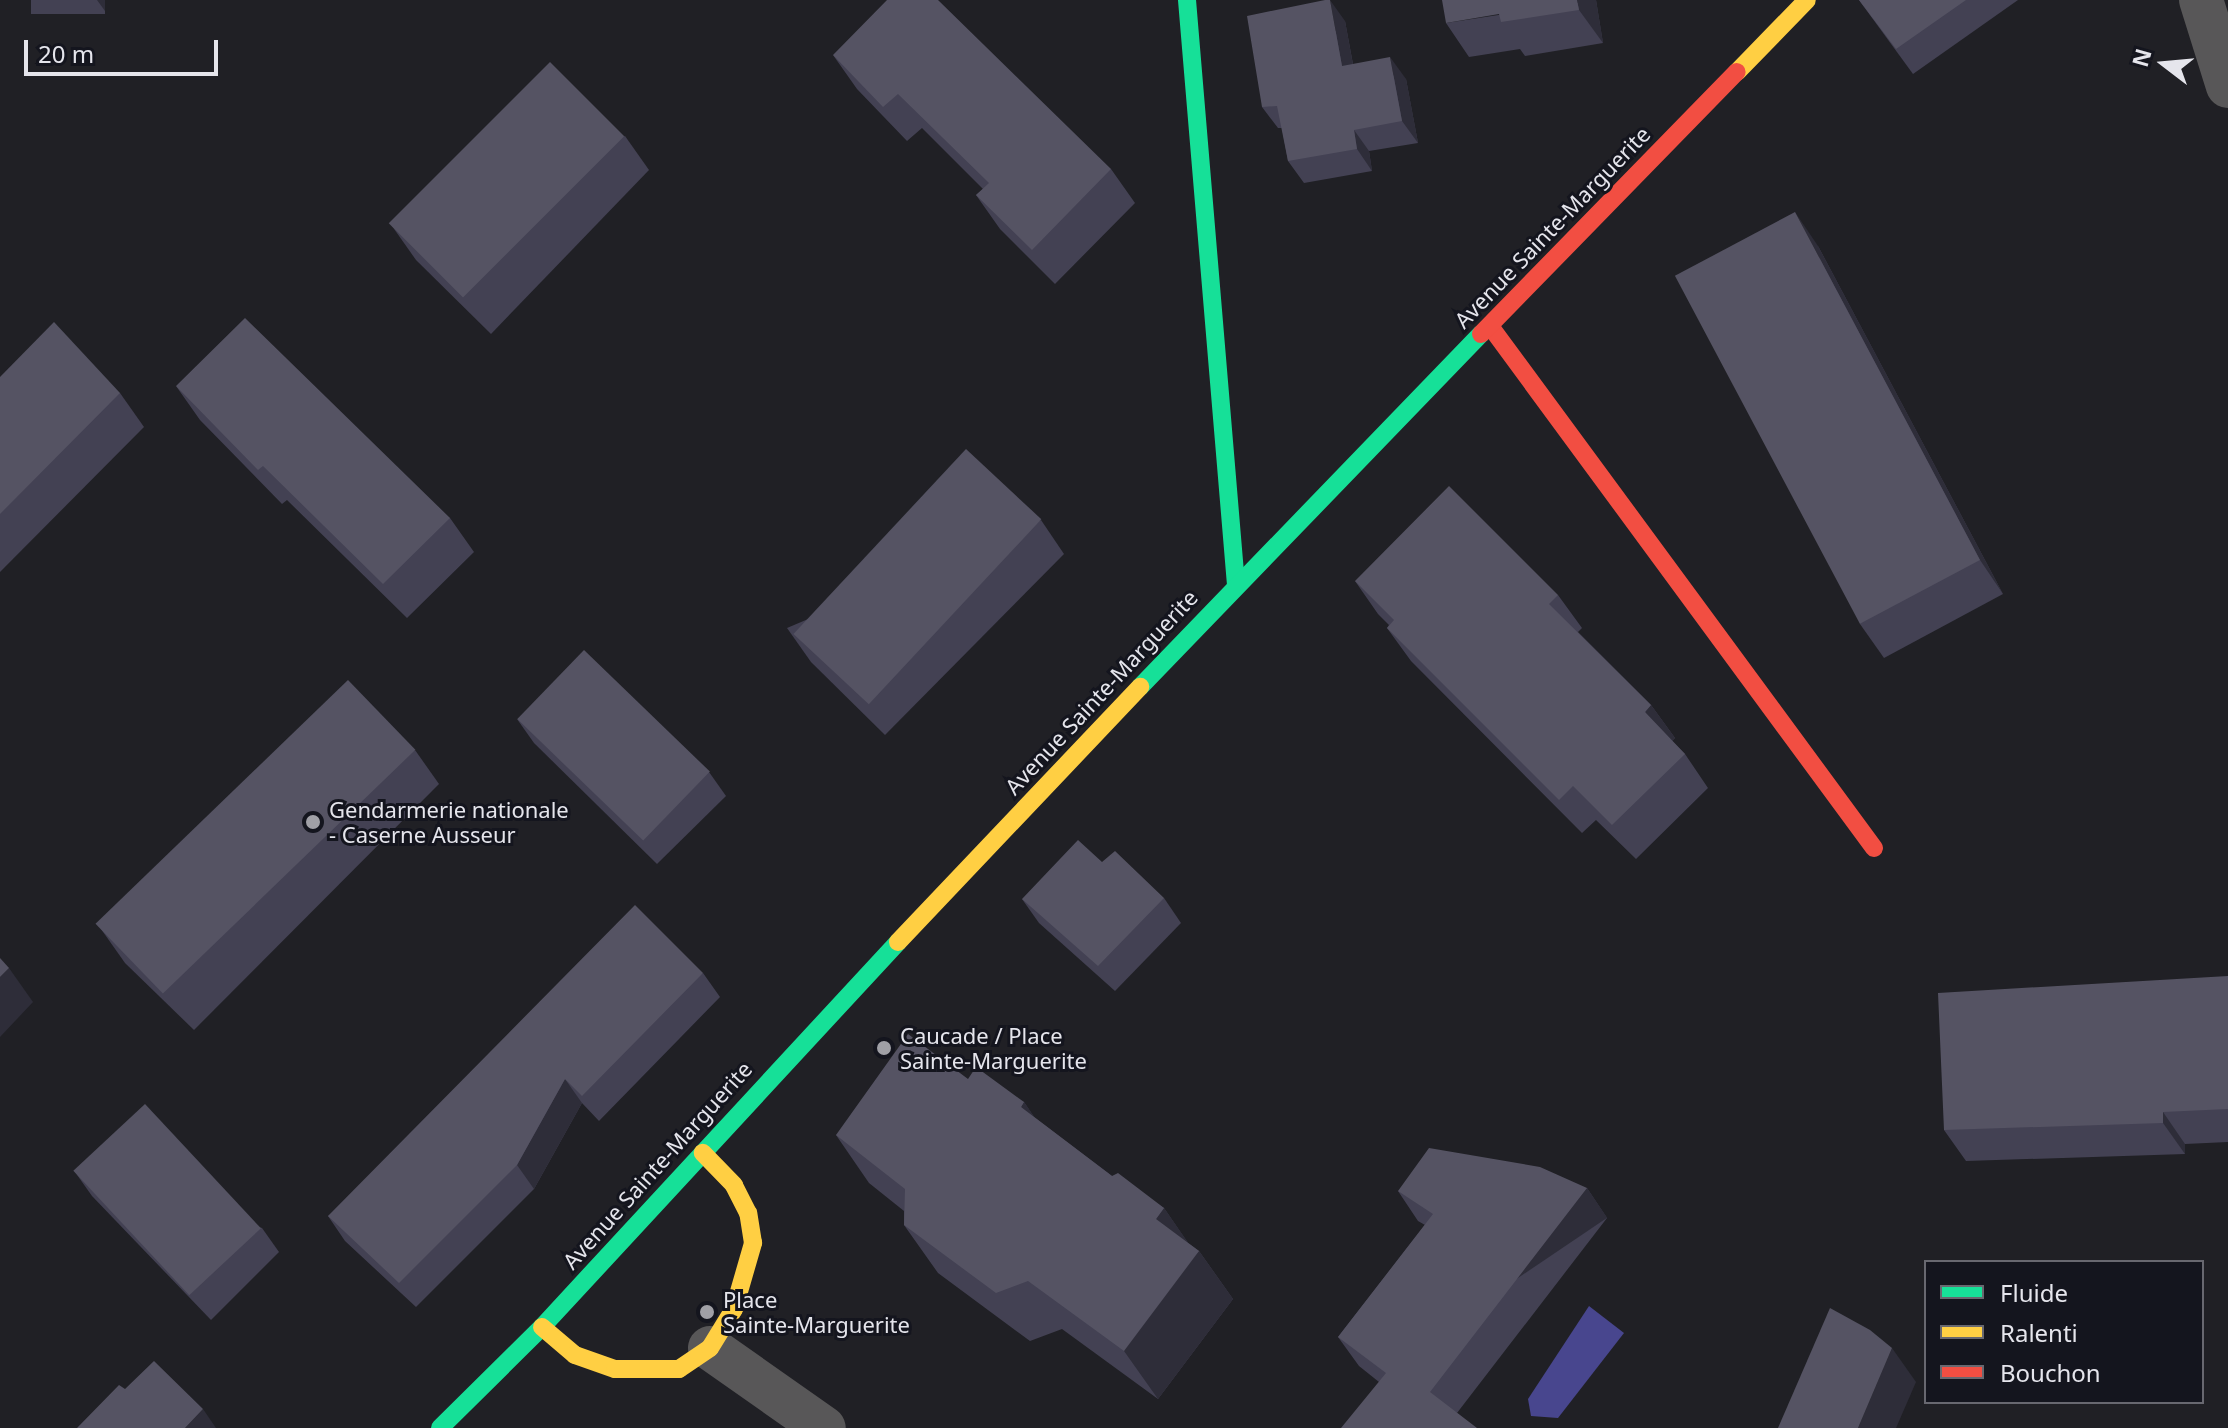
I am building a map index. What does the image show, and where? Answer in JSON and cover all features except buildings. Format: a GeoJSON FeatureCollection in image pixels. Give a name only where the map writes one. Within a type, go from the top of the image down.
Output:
{"type":"FeatureCollection","features":[{"type":"Feature","properties":{"kind":"street"},"geometry":{"type":"LineString","coordinates":[[1187,0],[1236,585]]}},
{"type":"Feature","properties":{"kind":"street","name":"Avenue Sainte-Marguerite"},"geometry":{"type":"LineString","coordinates":[[458,1421],[776,1071],[1236,585],[1807,0]]}},
{"type":"Feature","properties":{"kind":"street"},"geometry":{"type":"LineString","coordinates":[[2201,0],[2228,86]]}},
{"type":"Feature","properties":{"kind":"street"},"geometry":{"type":"LineString","coordinates":[[1490,326],[1874,848]]}},
{"type":"Feature","properties":{"kind":"street"},"geometry":{"type":"LineString","coordinates":[[542,1327],[575,1355],[615,1369],[679,1369],[710,1348],[734,1309],[753,1243],[748,1213],[734,1185],[703,1153]]}},
{"type":"Feature","properties":{"kind":"street"},"geometry":{"type":"LineString","coordinates":[[710,1348],[824,1428]]}},
{"type":"Feature","properties":{"kind":"shaded area"},"geometry":{"type":"Polygon","coordinates":[[[1589,1306],[1624,1333],[1558,1418],[1531,1416],[1528,1399],[1589,1306]]]}},
{"type":"Feature","properties":{"kind":"traffic: fast"},"geometry":{"type":"LineString","coordinates":[[1187,0],[1236,585]]}},
{"type":"Feature","properties":{"kind":"traffic: fast"},"geometry":{"type":"LineString","coordinates":[[1140,687],[1481,334]]}},
{"type":"Feature","properties":{"kind":"traffic: fast"},"geometry":{"type":"LineString","coordinates":[[440,1428],[542,1327],[898,942]]}},
{"type":"Feature","properties":{"kind":"traffic: slow"},"geometry":{"type":"LineString","coordinates":[[1737,72],[1807,0]]}},
{"type":"Feature","properties":{"kind":"traffic: slow"},"geometry":{"type":"LineString","coordinates":[[898,942],[1140,687]]}},
{"type":"Feature","properties":{"kind":"traffic: slow"},"geometry":{"type":"LineString","coordinates":[[542,1327],[575,1355],[615,1369],[679,1369],[710,1348],[734,1309],[753,1243],[748,1213],[734,1185],[703,1153]]}},
{"type":"Feature","properties":{"kind":"traffic: jam"},"geometry":{"type":"LineString","coordinates":[[1481,334],[1737,72]]}},
{"type":"Feature","properties":{"kind":"traffic: jam"},"geometry":{"type":"LineString","coordinates":[[1490,326],[1874,848]]}},
{"type":"Feature","properties":{"kind":"place","name":"Gendarmerie nationale - Caserne Ausseur"},"geometry":{"type":"Point","coordinates":[313,822]}},
{"type":"Feature","properties":{"kind":"place","name":"Caucade / Place Sainte-Marguerite"},"geometry":{"type":"Point","coordinates":[884,1048]}},
{"type":"Feature","properties":{"kind":"place","name":"Place Sainte-Marguerite"},"geometry":{"type":"Point","coordinates":[707,1312]}}]}
